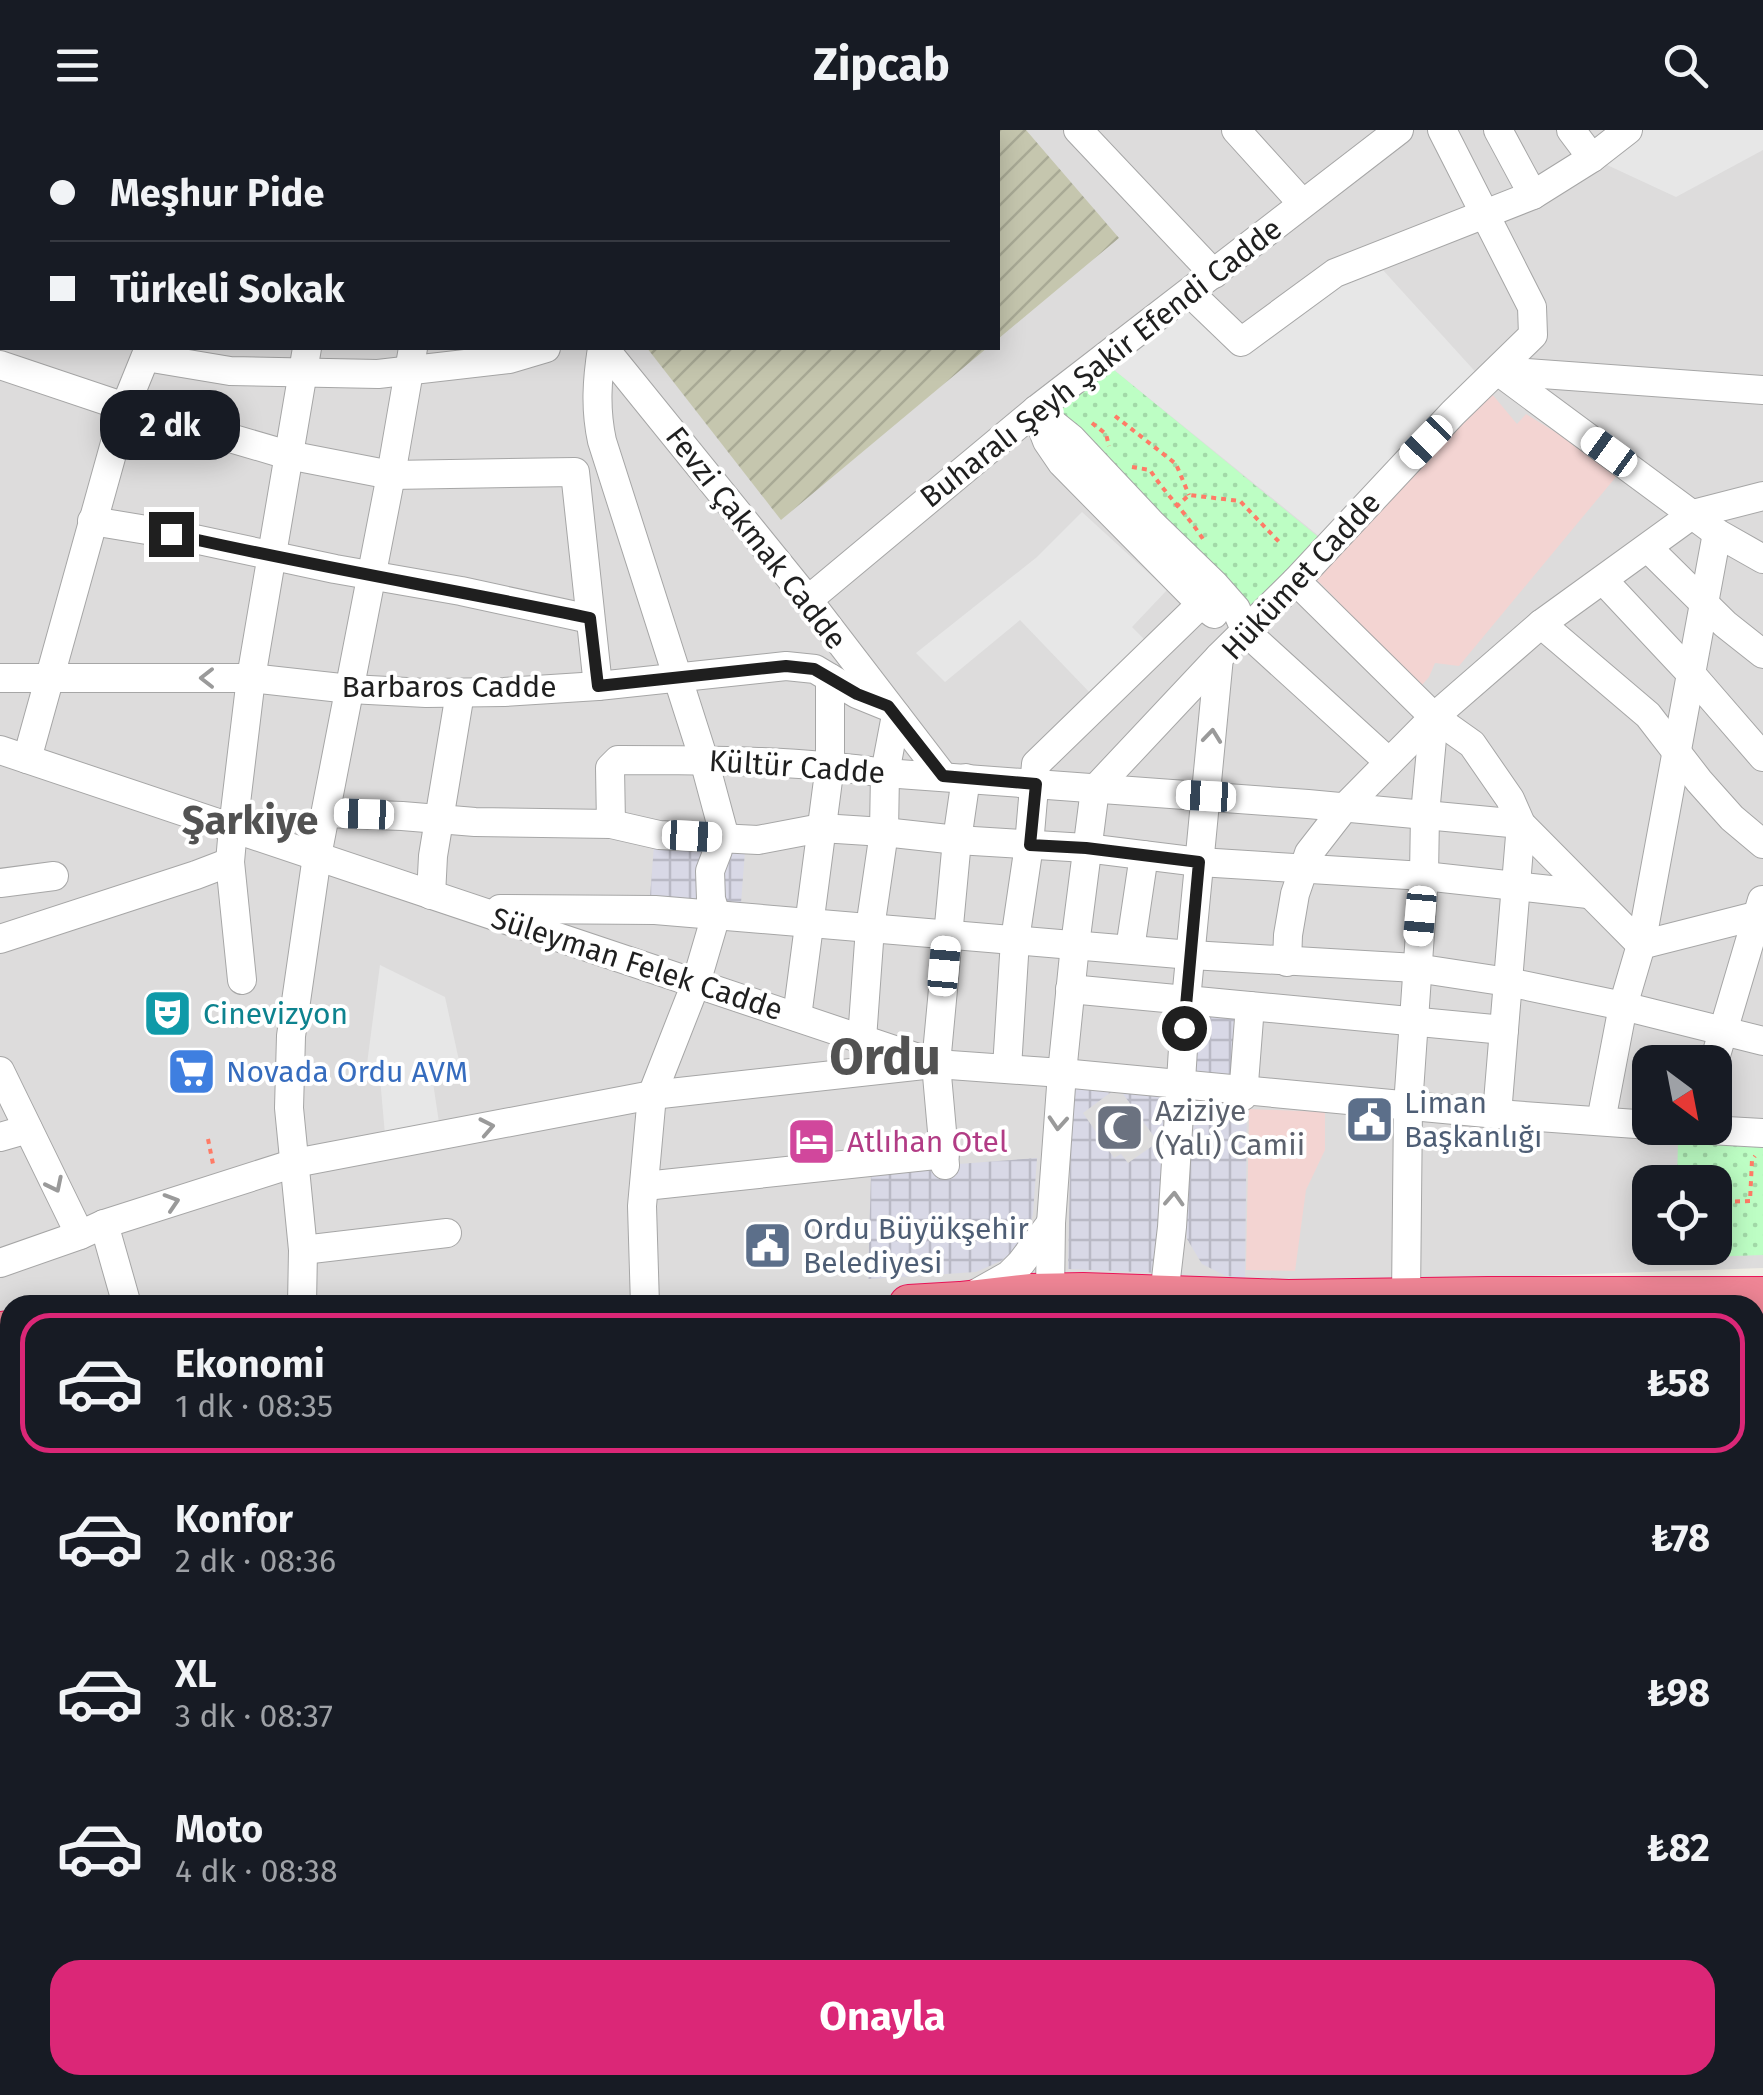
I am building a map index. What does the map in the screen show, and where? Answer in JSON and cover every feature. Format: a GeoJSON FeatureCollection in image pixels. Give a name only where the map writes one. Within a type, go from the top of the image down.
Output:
{"type":"FeatureCollection","features":[{"type":"Feature","properties":{"kind":"highway"},"geometry":{"type":"LineString","coordinates":[[974,1295],[1027,1269],[1138,1295]]}},
{"type":"Feature","properties":{"kind":"street"},"geometry":{"type":"LineString","coordinates":[[1078,130],[1214,274]]}},
{"type":"Feature","properties":{"kind":"street"},"geometry":{"type":"LineString","coordinates":[[1236,130],[1302,203]]}},
{"type":"Feature","properties":{"kind":"street"},"geometry":{"type":"LineString","coordinates":[[1442,130],[1486,215]]}},
{"type":"Feature","properties":{"kind":"street"},"geometry":{"type":"LineString","coordinates":[[1498,130],[1533,195]]}},
{"type":"Feature","properties":{"kind":"street"},"geometry":{"type":"LineString","coordinates":[[1571,130],[1592,158]]}},
{"type":"Feature","properties":{"kind":"street"},"geometry":{"type":"LineString","coordinates":[[1190,293],[1241,342],[1335,272],[1533,195],[1628,130]]}},
{"type":"Feature","properties":{"kind":"street","name":"Buharalı Şeyh Şakir Efendi Cadde"},"geometry":{"type":"LineString","coordinates":[[808,600],[1036,410],[1190,293],[1387,133]]}},
{"type":"Feature","properties":{"kind":"street","name":"Hükümet Cadde"},"geometry":{"type":"LineString","coordinates":[[1165,1295],[1186,1000],[1220,657],[1439,428],[1534,335],[1532,307],[1486,215]]}},
{"type":"Feature","properties":{"kind":"street"},"geometry":{"type":"LineString","coordinates":[[412,358],[429,370],[509,359],[539,350]]}},
{"type":"Feature","properties":{"kind":"street"},"geometry":{"type":"LineString","coordinates":[[603,350],[597,382],[597,417],[602,440],[725,838]]}},
{"type":"Feature","properties":{"kind":"street","name":"Fevzi Çakmak Cadde"},"geometry":{"type":"LineString","coordinates":[[605,350],[808,600],[892,711],[955,777]]}},
{"type":"Feature","properties":{"kind":"street"},"geometry":{"type":"LineString","coordinates":[[27,760],[126,407],[148,352],[230,371],[304,360],[340,372],[378,374],[412,358]]}},
{"type":"Feature","properties":{"kind":"street"},"geometry":{"type":"LineString","coordinates":[[302,1295],[303,1250],[289,1108],[290,1036],[317,856],[412,358]]}},
{"type":"Feature","properties":{"kind":"street"},"geometry":{"type":"LineString","coordinates":[[242,980],[230,862],[233,828],[252,678],[304,360]]}},
{"type":"Feature","properties":{"kind":"street"},"geometry":{"type":"LineString","coordinates":[[0,365],[288,455],[391,475],[575,472],[598,686]]}},
{"type":"Feature","properties":{"kind":"street"},"geometry":{"type":"LineString","coordinates":[[1498,371],[1763,390]]}},
{"type":"Feature","properties":{"kind":"street"},"geometry":{"type":"LineString","coordinates":[[1498,371],[1717,533],[1763,559]]}},
{"type":"Feature","properties":{"kind":"street"},"geometry":{"type":"LineString","coordinates":[[1036,410],[1047,441],[1062,463],[1200,604],[1246,632],[1389,762]]}},
{"type":"Feature","properties":{"kind":"street"},"geometry":{"type":"LineString","coordinates":[[1036,410],[1072,439],[1214,584],[1236,609],[1246,632]]}},
{"type":"Feature","properties":{"kind":"street"},"geometry":{"type":"LineString","coordinates":[[1288,962],[1288,935],[1309,854],[1344,808],[1434,717],[1540,624],[1692,514],[1763,496]]}},
{"type":"Feature","properties":{"kind":"street"},"geometry":{"type":"LineString","coordinates":[[92,522],[171,534],[590,618]]}},
{"type":"Feature","properties":{"kind":"street"},"geometry":{"type":"LineString","coordinates":[[1601,1121],[1623,1006],[1641,945],[1717,533]]}},
{"type":"Feature","properties":{"kind":"street"},"geometry":{"type":"LineString","coordinates":[[1648,548],[1725,624],[1763,654]]}},
{"type":"Feature","properties":{"kind":"street"},"geometry":{"type":"LineString","coordinates":[[1603,580],[1763,757]]}},
{"type":"Feature","properties":{"kind":"street"},"geometry":{"type":"LineString","coordinates":[[1296,581],[1434,717],[1472,744],[1510,798],[1520,824],[1641,945]]}},
{"type":"Feature","properties":{"kind":"street"},"geometry":{"type":"LineString","coordinates":[[1006,1068],[1015,940],[1030,845],[1036,764],[1200,604]]}},
{"type":"Feature","properties":{"kind":"street"},"geometry":{"type":"LineString","coordinates":[[1540,624],[1648,715],[1699,781],[1732,818],[1763,844]]}},
{"type":"Feature","properties":{"kind":"street"},"geometry":{"type":"LineString","coordinates":[[1027,1269],[1051,1223],[1070,990],[1095,789],[1220,657]]}},
{"type":"Feature","properties":{"kind":"street","name":"Barbaros Cadde"},"geometry":{"type":"LineString","coordinates":[[0,678],[252,678],[350,690],[460,693],[598,686],[786,666],[814,669],[892,711]]}},
{"type":"Feature","properties":{"kind":"street"},"geometry":{"type":"LineString","coordinates":[[797,1017],[830,765],[830,678]]}},
{"type":"Feature","properties":{"kind":"street"},"geometry":{"type":"LineString","coordinates":[[431,895],[433,856],[460,693]]}},
{"type":"Feature","properties":{"kind":"street"},"geometry":{"type":"LineString","coordinates":[[862,1039],[870,928],[884,832],[892,711]]}},
{"type":"Feature","properties":{"kind":"street"},"geometry":{"type":"LineString","coordinates":[[1406,1295],[1408,1106],[1434,717]]}},
{"type":"Feature","properties":{"kind":"street","name":"Süleyman Felek Cadde"},"geometry":{"type":"LineString","coordinates":[[0,750],[936,1064],[1180,1084],[1244,1094],[1632,1124]]}},
{"type":"Feature","properties":{"kind":"street","name":"Kültür Cadde"},"geometry":{"type":"LineString","coordinates":[[612,824],[610,768],[618,760],[830,765],[885,773],[1520,824]]}},
{"type":"Feature","properties":{"kind":"street"},"geometry":{"type":"LineString","coordinates":[[644,1196],[945,1159],[936,1064],[956,840],[955,777]]}},
{"type":"Feature","properties":{"kind":"street"},"geometry":{"type":"LineString","coordinates":[[326,813],[612,824],[659,835],[758,840],[821,828],[884,832],[1086,848],[1199,862],[1424,876],[1588,894]]}},
{"type":"Feature","properties":{"kind":"street"},"geometry":{"type":"LineString","coordinates":[[1497,1114],[1520,824]]}},
{"type":"Feature","properties":{"kind":"street"},"geometry":{"type":"LineString","coordinates":[[645,1295],[644,1196],[652,1096],[696,983],[716,915],[710,870],[717,844],[725,838]]}},
{"type":"Feature","properties":{"kind":"street"},"geometry":{"type":"LineString","coordinates":[[1130,950],[1144,855]]}},
{"type":"Feature","properties":{"kind":"street"},"geometry":{"type":"LineString","coordinates":[[0,939],[230,862]]}},
{"type":"Feature","properties":{"kind":"street"},"geometry":{"type":"LineString","coordinates":[[0,883],[54,876]]}},
{"type":"Feature","properties":{"kind":"street"},"geometry":{"type":"LineString","coordinates":[[473,909],[654,910],[1191,955],[1416,968],[1623,1006],[1763,1041]]}},
{"type":"Feature","properties":{"kind":"street"},"geometry":{"type":"LineString","coordinates":[[1641,945],[1761,909]]}},
{"type":"Feature","properties":{"kind":"street"},"geometry":{"type":"LineString","coordinates":[[1719,1045],[1761,909]]}},
{"type":"Feature","properties":{"kind":"street"},"geometry":{"type":"LineString","coordinates":[[1070,990],[1504,1030]]}},
{"type":"Feature","properties":{"kind":"street"},"geometry":{"type":"LineString","coordinates":[[1244,1094],[1250,1006]]}},
{"type":"Feature","properties":{"kind":"street"},"geometry":{"type":"LineString","coordinates":[[0,1263],[295,1163],[652,1096],[936,1064]]}},
{"type":"Feature","properties":{"kind":"street"},"geometry":{"type":"LineString","coordinates":[[0,1071],[28,1128],[92,1230],[121,1295]]}},
{"type":"Feature","properties":{"kind":"street"},"geometry":{"type":"LineString","coordinates":[[0,1137],[28,1128]]}},
{"type":"Feature","properties":{"kind":"street"},"geometry":{"type":"LineString","coordinates":[[1732,1130],[1763,1132]]}},
{"type":"Feature","properties":{"kind":"street"},"geometry":{"type":"LineString","coordinates":[[973,1295],[1009,1275],[1051,1223]]}},
{"type":"Feature","properties":{"kind":"street"},"geometry":{"type":"LineString","coordinates":[[303,1250],[447,1233]]}},
{"type":"Feature","properties":{"kind":"path"},"geometry":{"type":"LineString","coordinates":[[1115,416],[1176,464],[1189,495]]}},
{"type":"Feature","properties":{"kind":"path"},"geometry":{"type":"LineString","coordinates":[[1092,423],[1106,434],[1112,456]]}},
{"type":"Feature","properties":{"kind":"path"},"geometry":{"type":"LineString","coordinates":[[1124,466],[1150,470],[1208,547]]}},
{"type":"Feature","properties":{"kind":"path"},"geometry":{"type":"LineString","coordinates":[[1178,505],[1189,495],[1240,501],[1282,546]]}},
{"type":"Feature","properties":{"kind":"path"},"geometry":{"type":"LineString","coordinates":[[1732,1202],[1750,1201],[1752,1160],[1763,1144]]}},
{"type":"Feature","properties":{"kind":"shaded area"},"geometry":{"type":"Polygon","coordinates":[[[1000,130],[1763,130],[1763,1268],[970,1295],[0,1295],[0,350],[1000,350],[1000,130]]]}},
{"type":"Feature","properties":{"kind":"shaded area"},"geometry":{"type":"Polygon","coordinates":[[[1000,130],[1026,130],[1119,238],[1000,337],[1000,130]]]}},
{"type":"Feature","properties":{"kind":"shaded area"},"geometry":{"type":"Polygon","coordinates":[[[1628,130],[1763,130],[1763,150],[1676,197],[1592,158],[1628,130]]]}},
{"type":"Feature","properties":{"kind":"shaded area"},"geometry":{"type":"Polygon","coordinates":[[[1372,258],[1481,378],[1325,541],[1102,360],[1190,293],[1242,342],[1372,258]]]}},
{"type":"Feature","properties":{"kind":"shaded area"},"geometry":{"type":"Polygon","coordinates":[[[649,350],[985,350],[781,520],[649,350]]]}},
{"type":"Feature","properties":{"kind":"shaded area"},"geometry":{"type":"Polygon","coordinates":[[[1492,394],[1517,424],[1526,414],[1620,472],[1459,666],[1435,663],[1422,685],[1336,611],[1337,600],[1314,577],[1492,394]]]}},
{"type":"Feature","properties":{"kind":"shaded area"},"geometry":{"type":"Polygon","coordinates":[[[1082,512],[1167,590],[1132,627],[1147,642],[1093,696],[1020,620],[945,682],[916,653],[1037,557],[1082,512]]]}},
{"type":"Feature","properties":{"kind":"shaded area"},"geometry":{"type":"Polygon","coordinates":[[[654,845],[745,851],[741,903],[650,897],[654,845]]]}},
{"type":"Feature","properties":{"kind":"shaded area"},"geometry":{"type":"Polygon","coordinates":[[[380,965],[445,997],[460,1065],[432,1076],[441,1136],[386,1146],[380,1078],[365,1079],[380,965]]]}},
{"type":"Feature","properties":{"kind":"shaded area"},"geometry":{"type":"Polygon","coordinates":[[[1199,1008],[1255,1012],[1249,1078],[1193,1074],[1199,1008]]]}},
{"type":"Feature","properties":{"kind":"shaded area"},"geometry":{"type":"Polygon","coordinates":[[[1072,1081],[1173,1087],[1159,1273],[1068,1269],[1072,1081]],[[1118,1087],[1083,1113],[1114,1158],[1121,1154],[1128,1163],[1158,1142],[1118,1087]]]}},
{"type":"Feature","properties":{"kind":"shaded area"},"geometry":{"type":"Polygon","coordinates":[[[1197,1093],[1247,1096],[1245,1278],[1226,1276],[1202,1264],[1187,1239],[1184,1216],[1197,1093]]]}},
{"type":"Feature","properties":{"kind":"shaded area"},"geometry":{"type":"Polygon","coordinates":[[[1249,1109],[1325,1112],[1325,1150],[1306,1190],[1295,1271],[1246,1270],[1249,1109]]]}},
{"type":"Feature","properties":{"kind":"shaded area"},"geometry":{"type":"Polygon","coordinates":[[[1037,1158],[1033,1214],[1025,1242],[1001,1261],[976,1272],[868,1279],[871,1174],[1037,1158]]]}},
{"type":"Feature","properties":{"kind":"green space"},"geometry":{"type":"Polygon","coordinates":[[[1102,360],[1328,545],[1263,615],[1238,604],[1036,410],[1102,360]]]}},
{"type":"Feature","properties":{"kind":"green space"},"geometry":{"type":"Polygon","coordinates":[[[1678,1145],[1763,1146],[1763,1255],[1732,1256],[1732,1165],[1677,1165],[1678,1145]]]}},
{"type":"Feature","properties":{"kind":"place","name":"Cinevizyon"},"geometry":{"type":"Point","coordinates":[168,1014]}},
{"type":"Feature","properties":{"kind":"place","name":"Novada Ordu AVM"},"geometry":{"type":"Point","coordinates":[191,1072]}},
{"type":"Feature","properties":{"kind":"place","name":"Liman Başkanlığı"},"geometry":{"type":"Point","coordinates":[1369,1120]}},
{"type":"Feature","properties":{"kind":"place","name":"Aziziye (Yalı) Camii"},"geometry":{"type":"Point","coordinates":[1120,1128]}},
{"type":"Feature","properties":{"kind":"place","name":"Atlıhan Otel"},"geometry":{"type":"Point","coordinates":[812,1142]}},
{"type":"Feature","properties":{"kind":"place","name":"Ordu Büyükşehir Belediyesi"},"geometry":{"type":"Point","coordinates":[768,1246]}},
{"type":"Feature","properties":{"kind":"district","name":"Şarkiye"},"geometry":{"type":"Point","coordinates":[250,821]}},
{"type":"Feature","properties":{"kind":"district","name":"Ordu"},"geometry":{"type":"Point","coordinates":[885,1057]}},
{"type":"Feature","properties":{"kind":"route"},"geometry":{"type":"LineString","coordinates":[[171,534],[590,618],[598,686],[786,666],[814,669],[857,694],[888,706],[943,776],[1036,784],[1030,845],[1199,862],[1184,1028]]}}]}
